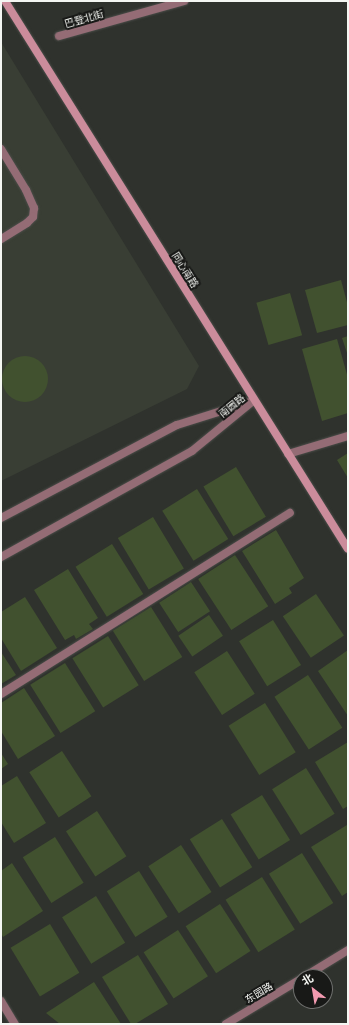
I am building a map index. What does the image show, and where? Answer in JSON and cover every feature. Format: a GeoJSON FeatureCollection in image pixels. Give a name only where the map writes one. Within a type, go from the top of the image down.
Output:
{"type":"FeatureCollection","features":[{"type":"Feature","properties":{"kind":"main road","name":"同心南路"},"geometry":{"type":"LineString","coordinates":[[5,1],[348,549]]}},
{"type":"Feature","properties":{"kind":"street","name":"巴登北街"},"geometry":{"type":"LineString","coordinates":[[59,36],[184,1]]}},
{"type":"Feature","properties":{"kind":"street"},"geometry":{"type":"LineString","coordinates":[[1,149],[26,190],[34,208],[33,217],[27,223],[1,239]]}},
{"type":"Feature","properties":{"kind":"street","name":"南园路"},"geometry":{"type":"LineString","coordinates":[[1,518],[177,426],[254,400]]}},
{"type":"Feature","properties":{"kind":"street","name":"南园路"},"geometry":{"type":"LineString","coordinates":[[1,557],[192,451],[254,400]]}},
{"type":"Feature","properties":{"kind":"street"},"geometry":{"type":"LineString","coordinates":[[288,454],[348,436]]}},
{"type":"Feature","properties":{"kind":"street"},"geometry":{"type":"LineString","coordinates":[[1,694],[290,513]]}},
{"type":"Feature","properties":{"kind":"street"},"geometry":{"type":"LineString","coordinates":[[317,969],[348,950]]}},
{"type":"Feature","properties":{"kind":"street","name":"东园路"},"geometry":{"type":"LineString","coordinates":[[226,1024],[293,984]]}},
{"type":"Feature","properties":{"kind":"street"},"geometry":{"type":"LineString","coordinates":[[1,1001],[15,1024]]}},
{"type":"Feature","properties":{"kind":"shaded area"},"geometry":{"type":"Polygon","coordinates":[[[1,42],[199,366],[187,389],[1,481],[1,42]]]}},
{"type":"Feature","properties":{"kind":"building"},"geometry":{"type":"Polygon","coordinates":[[[341,280],[348,306],[348,325],[317,333],[305,290],[341,280]]]}},
{"type":"Feature","properties":{"kind":"building"},"geometry":{"type":"Polygon","coordinates":[[[290,293],[302,335],[268,345],[256,303],[290,293]]]}},
{"type":"Feature","properties":{"kind":"building"},"geometry":{"type":"Polygon","coordinates":[[[348,336],[348,356],[342,338],[348,336]]]}},
{"type":"Feature","properties":{"kind":"building"},"geometry":{"type":"Polygon","coordinates":[[[337,339],[348,378],[348,413],[322,421],[302,349],[337,339]]]}},
{"type":"Feature","properties":{"kind":"building"},"geometry":{"type":"Polygon","coordinates":[[[21,356],[29,356],[38,360],[44,366],[48,379],[44,392],[38,398],[29,402],[21,402],[12,398],[6,392],[2,383],[2,375],[6,366],[12,360],[21,356]]]}},
{"type":"Feature","properties":{"kind":"building"},"geometry":{"type":"Polygon","coordinates":[[[348,453],[348,478],[337,460],[348,453]]]}},
{"type":"Feature","properties":{"kind":"building"},"geometry":{"type":"Polygon","coordinates":[[[236,467],[266,517],[233,536],[203,487],[236,467]]]}},
{"type":"Feature","properties":{"kind":"building"},"geometry":{"type":"Polygon","coordinates":[[[197,489],[228,539],[193,561],[162,511],[197,489]]]}},
{"type":"Feature","properties":{"kind":"building"},"geometry":{"type":"Polygon","coordinates":[[[153,517],[184,568],[149,590],[118,538],[153,517]]]}},
{"type":"Feature","properties":{"kind":"building"},"geometry":{"type":"Polygon","coordinates":[[[276,530],[304,578],[289,588],[292,593],[275,604],[242,551],[276,530]]]}},
{"type":"Feature","properties":{"kind":"building"},"geometry":{"type":"Polygon","coordinates":[[[112,544],[143,594],[107,617],[76,567],[112,544]]]}},
{"type":"Feature","properties":{"kind":"building"},"geometry":{"type":"Polygon","coordinates":[[[235,555],[268,606],[231,630],[198,579],[235,555]]]}},
{"type":"Feature","properties":{"kind":"building"},"geometry":{"type":"Polygon","coordinates":[[[68,569],[98,618],[89,624],[93,629],[76,639],[74,635],[65,640],[34,590],[68,569]]]}},
{"type":"Feature","properties":{"kind":"building"},"geometry":{"type":"Polygon","coordinates":[[[191,582],[210,611],[178,632],[159,603],[191,582]]]}},
{"type":"Feature","properties":{"kind":"building"},"geometry":{"type":"Polygon","coordinates":[[[316,594],[344,635],[311,658],[283,616],[316,594]]]}},
{"type":"Feature","properties":{"kind":"building"},"geometry":{"type":"Polygon","coordinates":[[[25,597],[57,648],[21,671],[1,638],[1,612],[25,597]]]}},
{"type":"Feature","properties":{"kind":"building"},"geometry":{"type":"Polygon","coordinates":[[[151,607],[182,657],[144,681],[113,631],[151,607]]]}},
{"type":"Feature","properties":{"kind":"building"},"geometry":{"type":"Polygon","coordinates":[[[209,615],[223,636],[192,656],[178,636],[209,615]]]}},
{"type":"Feature","properties":{"kind":"building"},"geometry":{"type":"Polygon","coordinates":[[[273,620],[301,665],[267,686],[239,641],[273,620]]]}},
{"type":"Feature","properties":{"kind":"building"},"geometry":{"type":"Polygon","coordinates":[[[108,636],[139,685],[103,707],[72,658],[108,636]]]}},
{"type":"Feature","properties":{"kind":"building"},"geometry":{"type":"Polygon","coordinates":[[[348,650],[348,716],[318,671],[348,650]]]}},
{"type":"Feature","properties":{"kind":"building"},"geometry":{"type":"Polygon","coordinates":[[[227,651],[255,694],[222,715],[194,672],[227,651]]]}},
{"type":"Feature","properties":{"kind":"building"},"geometry":{"type":"Polygon","coordinates":[[[1,652],[16,675],[1,684],[1,652]]]}},
{"type":"Feature","properties":{"kind":"building"},"geometry":{"type":"Polygon","coordinates":[[[65,663],[95,711],[60,733],[30,685],[65,663]]]}},
{"type":"Feature","properties":{"kind":"building"},"geometry":{"type":"Polygon","coordinates":[[[308,675],[342,728],[309,750],[274,697],[308,675]]]}},
{"type":"Feature","properties":{"kind":"building"},"geometry":{"type":"Polygon","coordinates":[[[24,688],[55,736],[18,759],[1,731],[1,703],[24,688]]]}},
{"type":"Feature","properties":{"kind":"building"},"geometry":{"type":"Polygon","coordinates":[[[265,703],[296,752],[259,775],[229,726],[265,703]]]}},
{"type":"Feature","properties":{"kind":"building"},"geometry":{"type":"Polygon","coordinates":[[[348,742],[348,806],[343,809],[315,762],[348,742]]]}},
{"type":"Feature","properties":{"kind":"building"},"geometry":{"type":"Polygon","coordinates":[[[62,751],[91,796],[59,818],[29,772],[62,751]]]}},
{"type":"Feature","properties":{"kind":"building"},"geometry":{"type":"Polygon","coordinates":[[[1,753],[8,764],[1,769],[1,753]]]}},
{"type":"Feature","properties":{"kind":"building"},"geometry":{"type":"Polygon","coordinates":[[[306,768],[335,814],[301,835],[272,789],[306,768]]]}},
{"type":"Feature","properties":{"kind":"building"},"geometry":{"type":"Polygon","coordinates":[[[17,776],[46,823],[14,843],[1,822],[1,786],[17,776]]]}},
{"type":"Feature","properties":{"kind":"building"},"geometry":{"type":"Polygon","coordinates":[[[262,795],[290,840],[259,860],[231,815],[262,795]]]}},
{"type":"Feature","properties":{"kind":"building"},"geometry":{"type":"Polygon","coordinates":[[[97,811],[126,856],[95,876],[66,831],[97,811]]]}},
{"type":"Feature","properties":{"kind":"building"},"geometry":{"type":"Polygon","coordinates":[[[222,819],[252,867],[220,887],[190,839],[222,819]]]}},
{"type":"Feature","properties":{"kind":"building"},"geometry":{"type":"Polygon","coordinates":[[[347,825],[348,892],[342,896],[311,847],[347,825]]]}},
{"type":"Feature","properties":{"kind":"building"},"geometry":{"type":"Polygon","coordinates":[[[55,837],[84,883],[51,903],[23,857],[55,837]]]}},
{"type":"Feature","properties":{"kind":"building"},"geometry":{"type":"Polygon","coordinates":[[[181,845],[211,892],[179,913],[148,866],[181,845]]]}},
{"type":"Feature","properties":{"kind":"building"},"geometry":{"type":"Polygon","coordinates":[[[302,853],[333,903],[300,924],[269,874],[302,853]]]}},
{"type":"Feature","properties":{"kind":"building"},"geometry":{"type":"Polygon","coordinates":[[[12,863],[43,911],[3,937],[1,933],[1,871],[12,863]]]}},
{"type":"Feature","properties":{"kind":"building"},"geometry":{"type":"Polygon","coordinates":[[[139,871],[168,917],[135,937],[107,891],[139,871]]]}},
{"type":"Feature","properties":{"kind":"building"},"geometry":{"type":"Polygon","coordinates":[[[262,877],[295,930],[258,952],[226,900],[262,877]]]}},
{"type":"Feature","properties":{"kind":"building"},"geometry":{"type":"Polygon","coordinates":[[[96,896],[125,943],[91,964],[62,917],[96,896]]]}},
{"type":"Feature","properties":{"kind":"building"},"geometry":{"type":"Polygon","coordinates":[[[220,904],[250,951],[216,973],[186,926],[220,904]]]}},
{"type":"Feature","properties":{"kind":"building"},"geometry":{"type":"Polygon","coordinates":[[[50,924],[79,973],[40,997],[11,948],[50,924]]]}},
{"type":"Feature","properties":{"kind":"building"},"geometry":{"type":"Polygon","coordinates":[[[178,930],[208,976],[174,998],[144,952],[178,930]]]}},
{"type":"Feature","properties":{"kind":"building"},"geometry":{"type":"Polygon","coordinates":[[[138,955],[168,1004],[135,1024],[131,1024],[102,977],[138,955]]]}},
{"type":"Feature","properties":{"kind":"building"},"geometry":{"type":"Polygon","coordinates":[[[94,982],[121,1024],[60,1024],[46,1013],[94,982]]]}}]}
